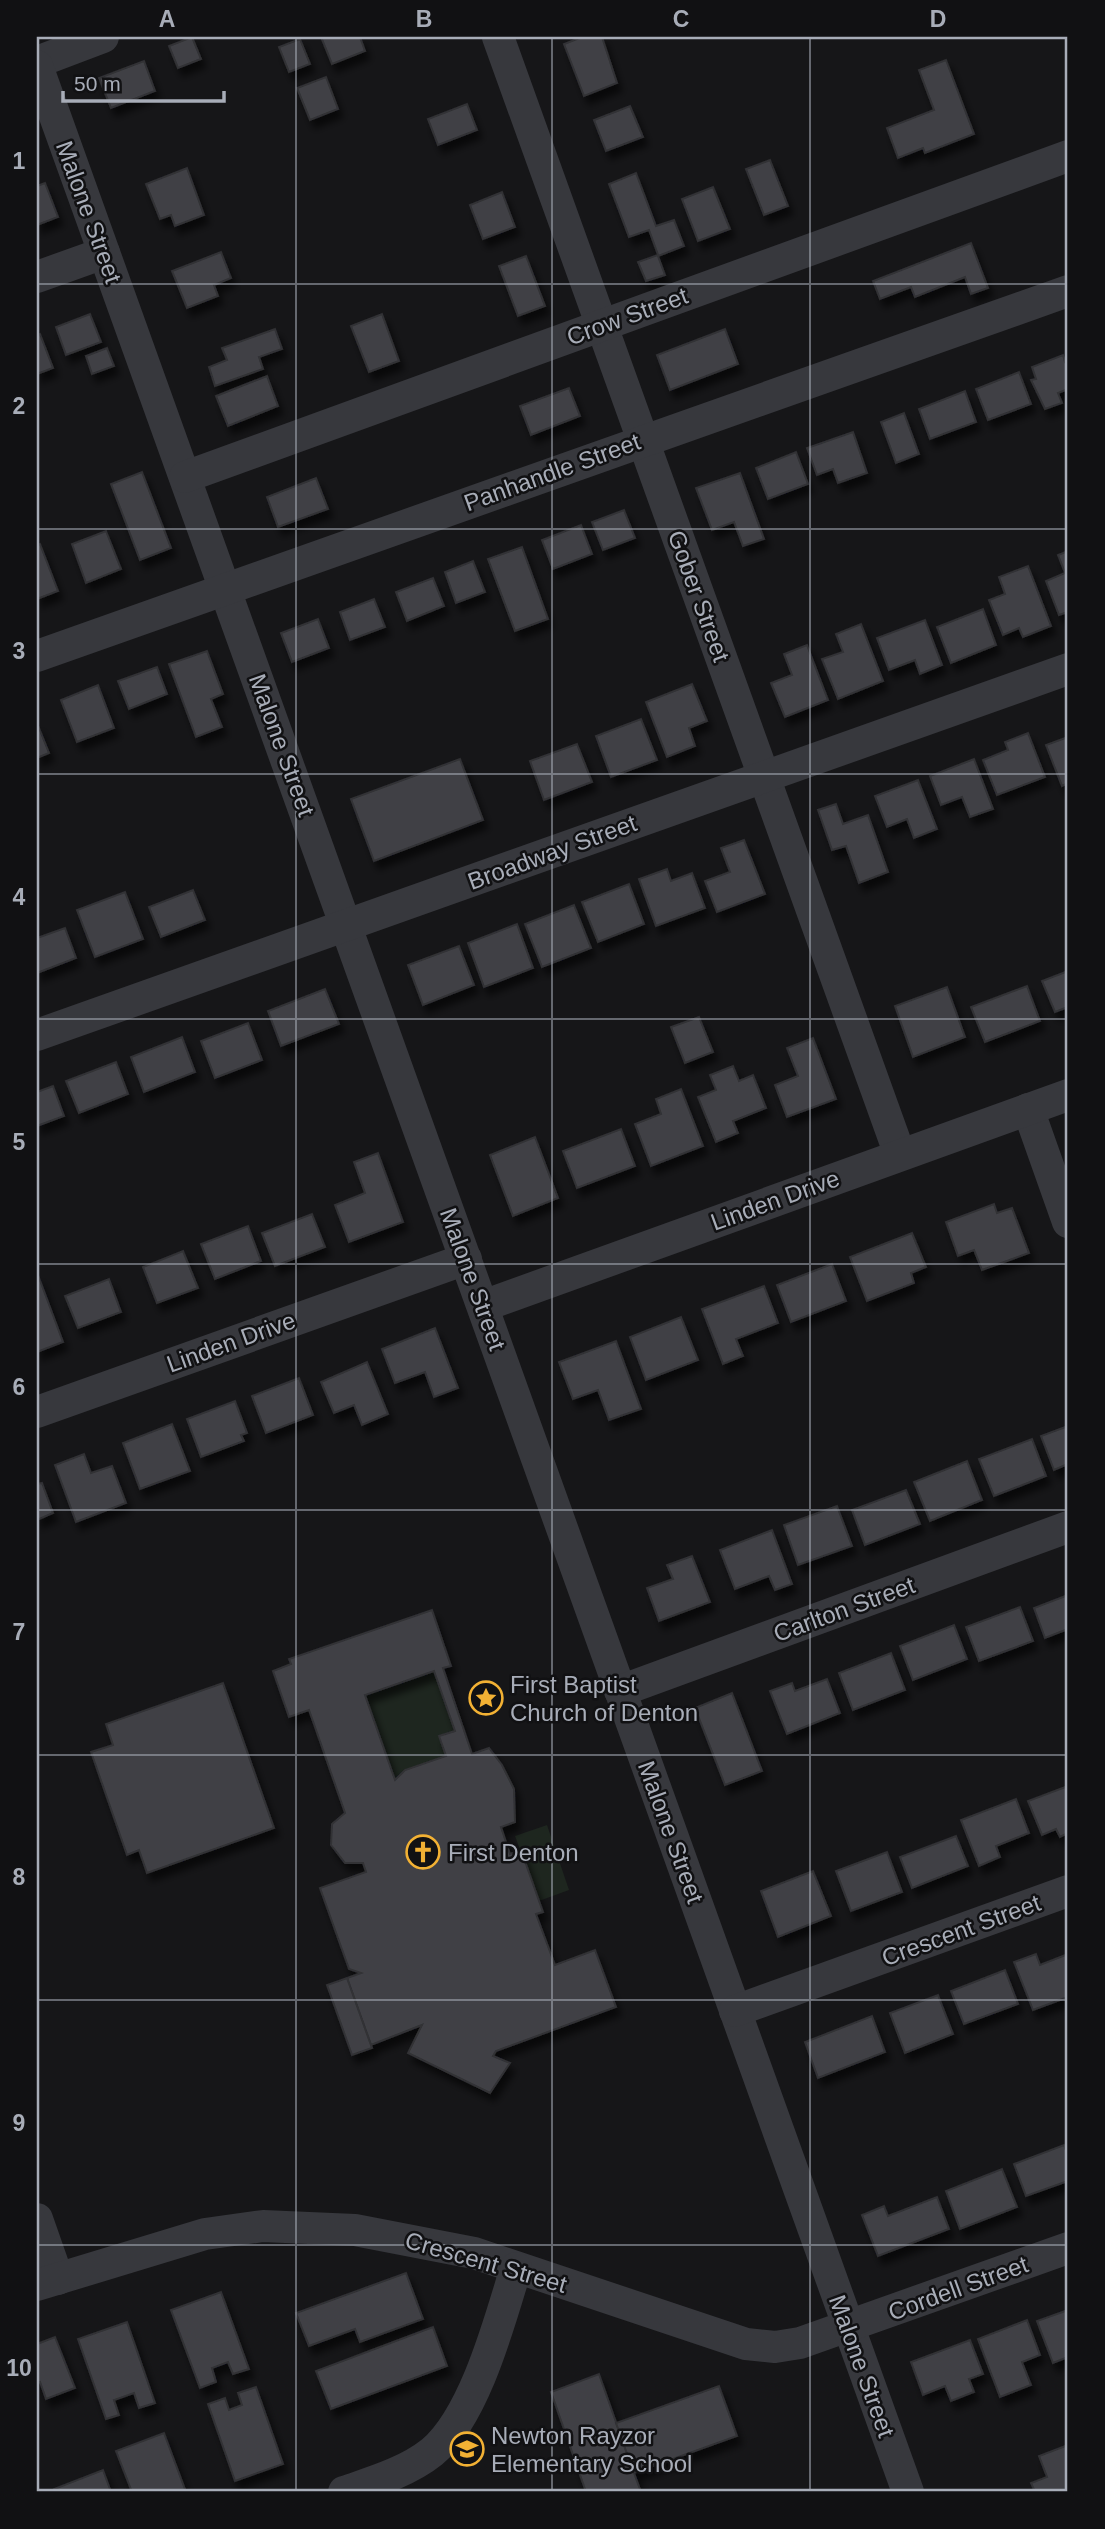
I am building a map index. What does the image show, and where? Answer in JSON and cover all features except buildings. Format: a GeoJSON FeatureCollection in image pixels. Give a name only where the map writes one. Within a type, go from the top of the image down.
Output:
{"type":"FeatureCollection","features":[{"type":"Feature","properties":{"kind":"street"},"geometry":{"type":"LineString","coordinates":[[37,64],[103,37]]}},
{"type":"Feature","properties":{"kind":"street","name":"Gober Street"},"geometry":{"type":"LineString","coordinates":[[498,37],[900,1155]]}},
{"type":"Feature","properties":{"kind":"street","name":"Malone Street"},"geometry":{"type":"LineString","coordinates":[[37,64],[908,2492]]}},
{"type":"Feature","properties":{"kind":"street","name":"Crow Street"},"geometry":{"type":"LineString","coordinates":[[185,477],[1068,156]]}},
{"type":"Feature","properties":{"kind":"street"},"geometry":{"type":"LineString","coordinates":[[37,277],[104,253]]}},
{"type":"Feature","properties":{"kind":"street","name":"Panhandle Street"},"geometry":{"type":"LineString","coordinates":[[37,656],[1068,290]]}},
{"type":"Feature","properties":{"kind":"street","name":"Broadway Street"},"geometry":{"type":"LineString","coordinates":[[37,1035],[1068,669]]}},
{"type":"Feature","properties":{"kind":"street","name":"Linden Drive"},"geometry":{"type":"LineString","coordinates":[[483,1306],[1068,1095]]}},
{"type":"Feature","properties":{"kind":"street"},"geometry":{"type":"LineString","coordinates":[[1028,1109],[1068,1223]]}},
{"type":"Feature","properties":{"kind":"street","name":"Linden Drive"},"geometry":{"type":"LineString","coordinates":[[37,1412],[466,1259]]}},
{"type":"Feature","properties":{"kind":"street","name":"Carlton Street"},"geometry":{"type":"LineString","coordinates":[[620,1691],[1068,1527]]}},
{"type":"Feature","properties":{"kind":"street","name":"Crescent Street"},"geometry":{"type":"LineString","coordinates":[[735,2011],[1068,1891]]}},
{"type":"Feature","properties":{"kind":"street"},"geometry":{"type":"LineString","coordinates":[[37,2219],[47,2282]]}},
{"type":"Feature","properties":{"kind":"street","name":"Crescent Street"},"geometry":{"type":"LineString","coordinates":[[47,2282],[205,2234],[263,2226],[385,2234],[445,2245],[746,2344],[775,2347],[849,2328]]}},
{"type":"Feature","properties":{"kind":"street","name":"Cordell Street"},"geometry":{"type":"LineString","coordinates":[[849,2328],[1068,2248]]}},
{"type":"Feature","properties":{"kind":"street"},"geometry":{"type":"LineString","coordinates":[[344,2492],[410,2467],[433,2451],[467,2401],[487,2362],[516,2268]]}},
{"type":"Feature","properties":{"kind":"shaded area"},"geometry":{"type":"Polygon","coordinates":[[[434,1671],[455,1731],[439,1736],[446,1756],[405,1770],[395,1780],[365,1695],[434,1671]]]}},
{"type":"Feature","properties":{"kind":"shaded area"},"geometry":{"type":"Polygon","coordinates":[[[547,1825],[569,1890],[539,1901],[515,1836],[547,1825]]]}},
{"type":"Feature","properties":{"kind":"place","name":"First Baptist Church of Denton"},"geometry":{"type":"Point","coordinates":[486,1698]}},
{"type":"Feature","properties":{"kind":"place","name":"First Denton"},"geometry":{"type":"Point","coordinates":[423,1852]}},
{"type":"Feature","properties":{"kind":"place","name":"Newton Rayzor Elementary School"},"geometry":{"type":"Point","coordinates":[467,2449]}}]}
